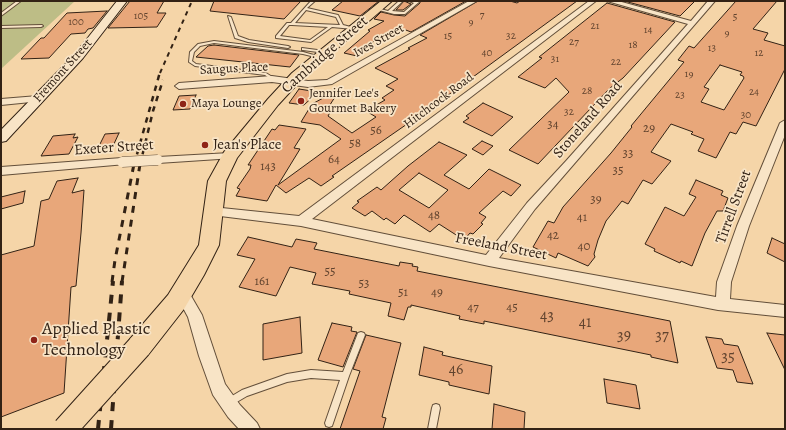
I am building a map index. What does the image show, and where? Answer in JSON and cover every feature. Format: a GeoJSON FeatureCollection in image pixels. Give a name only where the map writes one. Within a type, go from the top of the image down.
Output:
{"type":"FeatureCollection","features":[{"type":"Feature","properties":{"kind":"main road","name":"Cambridge Street"},"geometry":{"type":"LineString","coordinates":[[65,429],[139,347],[182,293],[197,269],[209,245],[212,211],[217,181],[230,156],[273,102],[281,81],[322,55],[348,27],[384,7]]}},
{"type":"Feature","properties":{"kind":"street","name":"Fremont Street"},"geometry":{"type":"LineString","coordinates":[[1,138],[78,56],[122,1]]}},
{"type":"Feature","properties":{"kind":"street","name":"Ives Street"},"geometry":{"type":"LineString","coordinates":[[281,81],[308,84],[329,82],[474,1]]}},
{"type":"Feature","properties":{"kind":"street","name":"Hitchcock Road"},"geometry":{"type":"LineString","coordinates":[[301,221],[593,1]]}},
{"type":"Feature","properties":{"kind":"street"},"geometry":{"type":"LineString","coordinates":[[610,1],[692,23]]}},
{"type":"Feature","properties":{"kind":"street","name":"Stoneland Road"},"geometry":{"type":"LineString","coordinates":[[489,261],[531,206],[570,164],[712,1]]}},
{"type":"Feature","properties":{"kind":"street","name":"Saugus Place"},"geometry":{"type":"LineString","coordinates":[[179,86],[281,81]]}},
{"type":"Feature","properties":{"kind":"street"},"geometry":{"type":"LineString","coordinates":[[1,102],[38,99]]}},
{"type":"Feature","properties":{"kind":"street","name":"Tirrell Street"},"geometry":{"type":"LineString","coordinates":[[723,304],[724,282],[743,226],[785,123]]}},
{"type":"Feature","properties":{"kind":"street","name":"Exeter Street"},"geometry":{"type":"LineString","coordinates":[[1,171],[230,156]]}},
{"type":"Feature","properties":{"kind":"street","name":"Freeland Street"},"geometry":{"type":"LineString","coordinates":[[212,211],[301,221],[489,261],[723,304],[785,311]]}},
{"type":"Feature","properties":{"kind":"street"},"geometry":{"type":"LineString","coordinates":[[182,293],[195,315],[219,388],[228,403],[251,429]]}},
{"type":"Feature","properties":{"kind":"lane"},"geometry":{"type":"LineString","coordinates":[[1,15],[20,1]]}},
{"type":"Feature","properties":{"kind":"lane"},"geometry":{"type":"LineString","coordinates":[[292,24],[313,1]]}},
{"type":"Feature","properties":{"kind":"lane"},"geometry":{"type":"LineString","coordinates":[[384,7],[401,1]]}},
{"type":"Feature","properties":{"kind":"lane"},"geometry":{"type":"LineString","coordinates":[[384,7],[404,13],[417,2],[411,1]]}},
{"type":"Feature","properties":{"kind":"lane"},"geometry":{"type":"LineString","coordinates":[[305,9],[336,16],[348,27]]}},
{"type":"Feature","properties":{"kind":"lane"},"geometry":{"type":"LineString","coordinates":[[229,17],[236,37],[248,41],[322,55]]}},
{"type":"Feature","properties":{"kind":"lane"},"geometry":{"type":"LineString","coordinates":[[331,26],[311,41],[277,37],[288,24],[292,24],[331,26],[348,27]]}},
{"type":"Feature","properties":{"kind":"lane"},"geometry":{"type":"LineString","coordinates":[[1,27],[41,26]]}},
{"type":"Feature","properties":{"kind":"lane"},"geometry":{"type":"LineString","coordinates":[[281,81],[266,74],[196,65],[190,61],[192,52],[199,45],[214,42],[322,55]]}},
{"type":"Feature","properties":{"kind":"lane"},"geometry":{"type":"LineString","coordinates":[[329,423],[361,335]]}},
{"type":"Feature","properties":{"kind":"lane"},"geometry":{"type":"LineString","coordinates":[[228,403],[245,393],[287,378],[311,374],[345,376]]}},
{"type":"Feature","properties":{"kind":"lane"},"geometry":{"type":"LineString","coordinates":[[432,429],[436,408]]}},
{"type":"Feature","properties":{"kind":"green space"},"geometry":{"type":"Polygon","coordinates":[[[1,1],[75,1],[1,69],[1,1]]]}},
{"type":"Feature","properties":{"kind":"building"},"geometry":{"type":"Polygon","coordinates":[[[130,1],[164,1],[157,13],[166,13],[157,27],[108,28],[130,1]]]}},
{"type":"Feature","properties":{"kind":"building"},"geometry":{"type":"Polygon","coordinates":[[[214,1],[301,1],[284,19],[210,11],[214,1]]]}},
{"type":"Feature","properties":{"kind":"building"},"geometry":{"type":"Polygon","coordinates":[[[343,1],[379,1],[360,16],[332,10],[343,1]]]}},
{"type":"Feature","properties":{"kind":"building"},"geometry":{"type":"Polygon","coordinates":[[[404,1],[411,4],[403,10],[396,10],[404,1]]]}},
{"type":"Feature","properties":{"kind":"building"},"geometry":{"type":"Polygon","coordinates":[[[420,1],[466,1],[411,32],[398,27],[389,33],[381,35],[357,56],[344,53],[370,31],[368,30],[384,21],[374,19],[381,12],[405,16],[420,3],[420,1]]]}},
{"type":"Feature","properties":{"kind":"building"},"geometry":{"type":"Polygon","coordinates":[[[478,1],[510,1],[517,3],[520,1],[577,1],[436,104],[332,176],[334,177],[321,186],[309,178],[286,193],[276,185],[267,201],[236,196],[240,189],[237,188],[250,169],[251,165],[248,165],[272,129],[275,130],[279,125],[306,129],[294,148],[300,149],[278,185],[341,139],[320,125],[301,122],[312,104],[340,89],[328,108],[332,109],[328,116],[352,133],[376,117],[366,111],[385,100],[382,98],[394,90],[386,86],[398,79],[375,68],[427,38],[420,35],[478,1]]]}},
{"type":"Feature","properties":{"kind":"building"},"geometry":{"type":"Polygon","coordinates":[[[624,1],[695,1],[680,16],[624,1]]]}},
{"type":"Feature","properties":{"kind":"building"},"geometry":{"type":"Polygon","coordinates":[[[736,1],[777,1],[753,29],[768,33],[764,40],[785,46],[785,69],[756,126],[743,122],[736,134],[730,132],[716,158],[698,151],[704,139],[691,134],[693,132],[671,124],[651,152],[671,161],[652,184],[643,180],[628,204],[622,201],[606,221],[598,240],[594,254],[595,257],[588,266],[558,253],[556,258],[533,247],[548,221],[554,223],[563,207],[611,153],[632,127],[631,126],[684,62],[678,60],[689,46],[694,48],[736,1]],[[720,65],[704,87],[709,89],[701,102],[724,110],[744,78],[740,75],[742,72],[720,65]]]}},
{"type":"Feature","properties":{"kind":"building"},"geometry":{"type":"Polygon","coordinates":[[[607,3],[675,22],[623,78],[610,88],[538,164],[509,150],[569,92],[556,78],[545,88],[518,77],[542,58],[539,57],[607,3]]]}},
{"type":"Feature","properties":{"kind":"building"},"geometry":{"type":"Polygon","coordinates":[[[107,11],[93,28],[88,29],[85,33],[71,34],[49,58],[21,59],[41,38],[44,38],[67,13],[107,11]]]}},
{"type":"Feature","properties":{"kind":"building"},"geometry":{"type":"Polygon","coordinates":[[[214,45],[299,55],[290,67],[196,57],[208,46],[214,45]]]}},
{"type":"Feature","properties":{"kind":"building"},"geometry":{"type":"Polygon","coordinates":[[[299,89],[318,92],[304,105],[289,103],[299,89]]]}},
{"type":"Feature","properties":{"kind":"building","name":"Maya Lounge"},"geometry":{"type":"Polygon","coordinates":[[[196,95],[190,109],[173,110],[179,96],[196,95]]]}},
{"type":"Feature","properties":{"kind":"building"},"geometry":{"type":"Polygon","coordinates":[[[483,103],[513,117],[492,136],[463,122],[469,118],[466,116],[483,103]]]}},
{"type":"Feature","properties":{"kind":"building"},"geometry":{"type":"Polygon","coordinates":[[[119,133],[113,146],[98,148],[105,134],[119,133]]]}},
{"type":"Feature","properties":{"kind":"building"},"geometry":{"type":"Polygon","coordinates":[[[75,134],[73,138],[78,137],[69,154],[41,156],[53,136],[75,134]]]}},
{"type":"Feature","properties":{"kind":"building"},"geometry":{"type":"Polygon","coordinates":[[[482,141],[493,146],[483,155],[472,149],[482,141]]]}},
{"type":"Feature","properties":{"kind":"building"},"geometry":{"type":"Polygon","coordinates":[[[439,142],[467,155],[444,175],[469,189],[489,169],[521,185],[511,196],[503,191],[479,213],[486,217],[481,223],[483,224],[473,234],[470,233],[464,240],[439,224],[430,232],[404,215],[395,224],[386,218],[384,220],[372,211],[365,216],[352,208],[359,202],[357,201],[377,187],[381,190],[408,166],[439,142]],[[419,173],[399,190],[429,208],[448,190],[419,173]]]}},
{"type":"Feature","properties":{"kind":"building","name":"Applied Plastic Technology"},"geometry":{"type":"Polygon","coordinates":[[[78,178],[72,193],[84,190],[76,286],[71,287],[64,393],[1,417],[1,255],[34,246],[41,201],[49,199],[57,181],[78,178]]]}},
{"type":"Feature","properties":{"kind":"building"},"geometry":{"type":"Polygon","coordinates":[[[696,180],[723,191],[721,195],[728,198],[723,211],[717,211],[705,233],[692,266],[681,261],[680,263],[654,251],[655,249],[645,244],[665,207],[684,216],[696,197],[689,194],[696,180]]]}},
{"type":"Feature","properties":{"kind":"building"},"geometry":{"type":"Polygon","coordinates":[[[25,191],[23,203],[1,209],[1,197],[25,191]]]}},
{"type":"Feature","properties":{"kind":"building"},"geometry":{"type":"Polygon","coordinates":[[[248,237],[292,247],[296,239],[317,243],[314,249],[399,266],[400,262],[413,264],[412,266],[418,267],[417,271],[670,321],[678,363],[651,357],[651,355],[484,321],[484,324],[459,319],[460,316],[411,305],[411,307],[408,307],[404,320],[388,316],[391,303],[349,294],[350,291],[312,284],[316,273],[290,267],[276,296],[239,287],[255,259],[237,255],[248,237]]]}},
{"type":"Feature","properties":{"kind":"building"},"geometry":{"type":"Polygon","coordinates":[[[772,238],[785,244],[785,262],[767,253],[772,238]]]}},
{"type":"Feature","properties":{"kind":"building"},"geometry":{"type":"Polygon","coordinates":[[[300,317],[302,353],[263,360],[263,324],[300,317]]]}},
{"type":"Feature","properties":{"kind":"building"},"geometry":{"type":"Polygon","coordinates":[[[332,323],[352,327],[351,331],[357,332],[343,367],[318,360],[332,323]]]}},
{"type":"Feature","properties":{"kind":"building"},"geometry":{"type":"Polygon","coordinates":[[[767,333],[785,335],[785,370],[767,333]]]}},
{"type":"Feature","properties":{"kind":"building"},"geometry":{"type":"Polygon","coordinates":[[[366,335],[401,343],[382,417],[386,418],[383,429],[340,429],[360,371],[353,369],[366,335]]]}},
{"type":"Feature","properties":{"kind":"building"},"geometry":{"type":"Polygon","coordinates":[[[706,337],[722,339],[724,344],[738,346],[753,384],[737,382],[733,370],[717,368],[706,337]]]}},
{"type":"Feature","properties":{"kind":"building"},"geometry":{"type":"Polygon","coordinates":[[[424,347],[443,352],[442,355],[492,366],[489,394],[449,385],[449,382],[419,375],[424,347]]]}},
{"type":"Feature","properties":{"kind":"building"},"geometry":{"type":"Polygon","coordinates":[[[604,379],[636,385],[640,409],[607,403],[604,379]]]}},
{"type":"Feature","properties":{"kind":"building"},"geometry":{"type":"Polygon","coordinates":[[[494,404],[525,412],[524,429],[492,429],[494,404]]]}},
{"type":"Feature","properties":{"kind":"railway"},"geometry":{"type":"LineString","coordinates":[[160,73],[192,1]]}},
{"type":"Feature","properties":{"kind":"railway"},"geometry":{"type":"LineString","coordinates":[[134,165],[160,72]]}},
{"type":"Feature","properties":{"kind":"railway"},"geometry":{"type":"LineString","coordinates":[[140,165],[153,111],[163,80]]}},
{"type":"Feature","properties":{"kind":"railway"},"geometry":{"type":"LineString","coordinates":[[112,282],[134,164]]}},
{"type":"Feature","properties":{"kind":"railway"},"geometry":{"type":"LineString","coordinates":[[122,282],[140,164]]}},
{"type":"Feature","properties":{"kind":"railway"},"geometry":{"type":"LineString","coordinates":[[98,429],[113,281]]}},
{"type":"Feature","properties":{"kind":"railway"},"geometry":{"type":"LineString","coordinates":[[111,429],[122,281]]}},
{"type":"Feature","properties":{"kind":"place","name":"Jennifer Lee's Gourmet Bakery"},"geometry":{"type":"Point","coordinates":[301,101]}},
{"type":"Feature","properties":{"kind":"place","name":"Maya Lounge"},"geometry":{"type":"Point","coordinates":[183,104]}},
{"type":"Feature","properties":{"kind":"place","name":"Jean's Place"},"geometry":{"type":"Point","coordinates":[205,145]}},
{"type":"Feature","properties":{"kind":"place","name":"Applied Plastic Technology"},"geometry":{"type":"Point","coordinates":[34,340]}}]}
